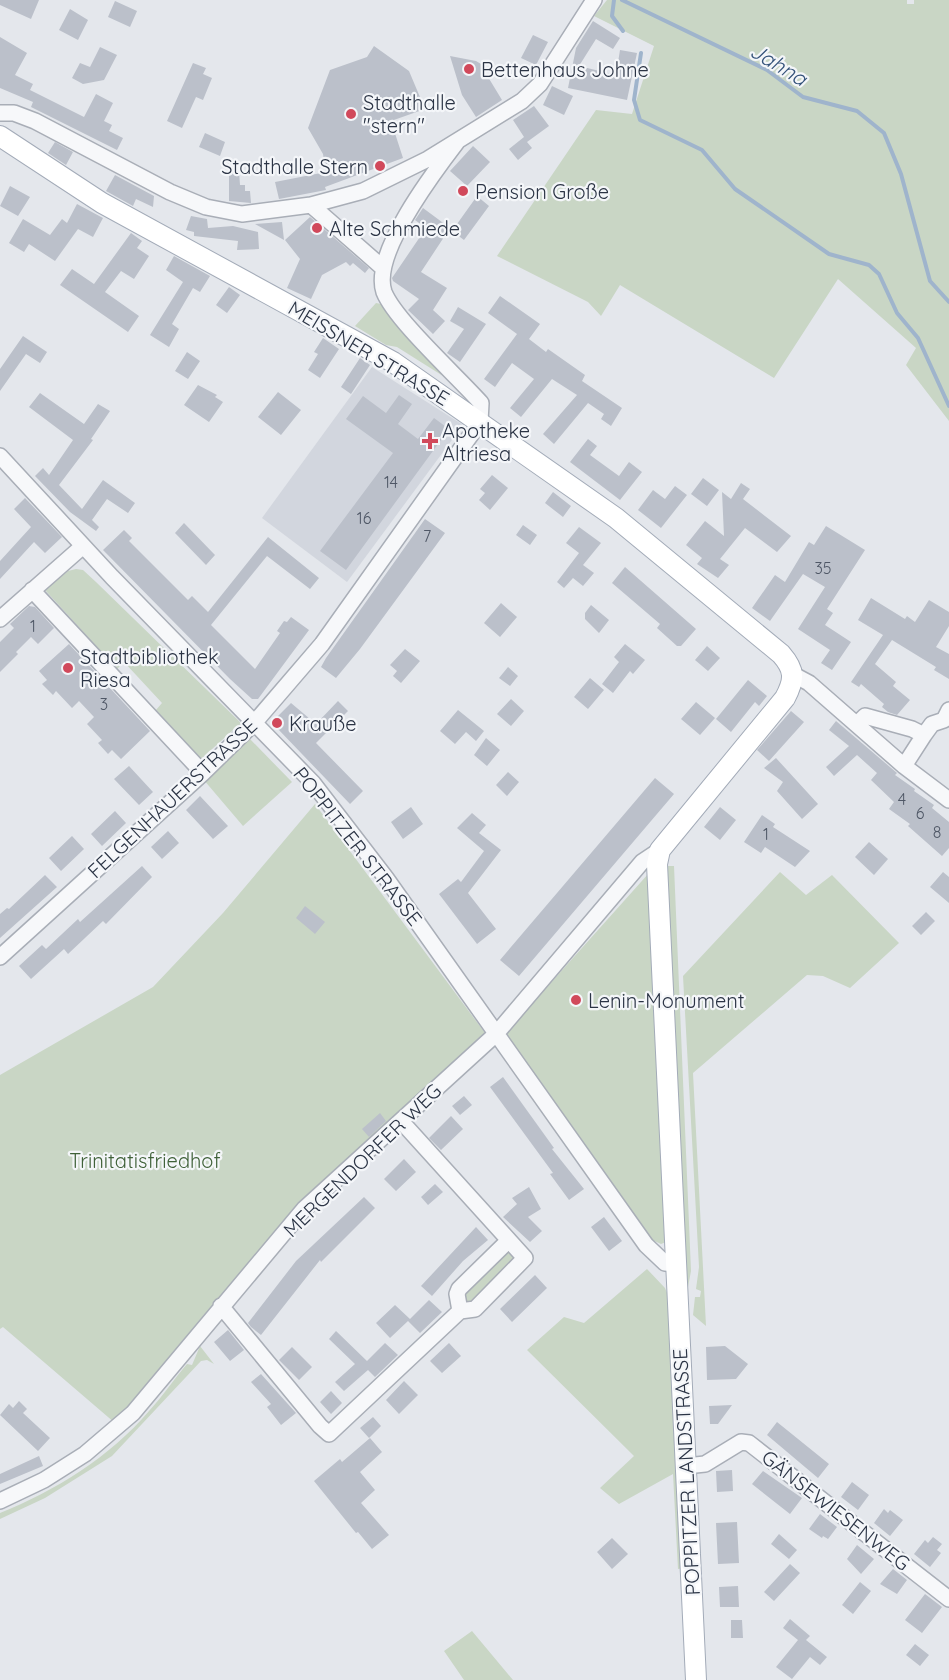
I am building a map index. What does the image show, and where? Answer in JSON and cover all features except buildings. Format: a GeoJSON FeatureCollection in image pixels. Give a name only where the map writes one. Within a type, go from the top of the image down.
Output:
{"type":"FeatureCollection","features":[{"type":"Feature","properties":{"kind":"main road","name":"MEISSNER STRASSE"},"geometry":{"type":"LineString","coordinates":[[0,136],[102,203],[393,362],[642,538],[781,654],[791,665],[794,675]]}},
{"type":"Feature","properties":{"kind":"main road"},"geometry":{"type":"LineString","coordinates":[[660,850],[785,698],[794,675]]}},
{"type":"Feature","properties":{"kind":"main road","name":"POPPITZER LANDSTRASSE"},"geometry":{"type":"LineString","coordinates":[[660,850],[657,864],[696,1680]]}},
{"type":"Feature","properties":{"kind":"street"},"geometry":{"type":"LineString","coordinates":[[0,113],[14,113],[35,121],[170,192],[207,207],[249,213],[311,205],[363,191],[457,142],[530,94],[540,84],[591,5]]}},
{"type":"Feature","properties":{"kind":"street"},"geometry":{"type":"LineString","coordinates":[[457,142],[425,184],[403,220],[382,271],[384,292],[397,311],[481,403],[480,422]]}},
{"type":"Feature","properties":{"kind":"street"},"geometry":{"type":"LineString","coordinates":[[311,205],[382,271]]}},
{"type":"Feature","properties":{"kind":"street","name":"FELGENHAUERSTRASSE"},"geometry":{"type":"LineString","coordinates":[[0,957],[203,773],[255,722],[322,645],[480,422]]}},
{"type":"Feature","properties":{"kind":"street","name":"POPPITZER STRASSE"},"geometry":{"type":"LineString","coordinates":[[0,456],[83,546],[255,722],[328,802],[386,878],[646,1245],[665,1263],[676,1264]]}},
{"type":"Feature","properties":{"kind":"street"},"geometry":{"type":"LineString","coordinates":[[0,619],[83,546]]}},
{"type":"Feature","properties":{"kind":"street"},"geometry":{"type":"LineString","coordinates":[[32,590],[203,773]]}},
{"type":"Feature","properties":{"kind":"street"},"geometry":{"type":"LineString","coordinates":[[794,675],[809,683],[904,766],[949,800]]}},
{"type":"Feature","properties":{"kind":"street"},"geometry":{"type":"LineString","coordinates":[[904,766],[932,724],[944,720],[949,711]]}},
{"type":"Feature","properties":{"kind":"street"},"geometry":{"type":"LineString","coordinates":[[857,724],[865,716],[912,729],[924,735]]}},
{"type":"Feature","properties":{"kind":"street","name":"MERGENDORFER WEG"},"geometry":{"type":"LineString","coordinates":[[0,1501],[44,1480],[107,1437],[133,1413],[304,1209],[496,1034],[642,862],[660,850]]}},
{"type":"Feature","properties":{"kind":"street"},"geometry":{"type":"LineString","coordinates":[[221,1306],[329,1434],[460,1311],[475,1309],[523,1262],[525,1258],[401,1121]]}},
{"type":"Feature","properties":{"kind":"street"},"geometry":{"type":"LineString","coordinates":[[460,1311],[457,1294],[459,1289],[508,1241]]}},
{"type":"Feature","properties":{"kind":"street","name":"GÄNSEWIESENWEG"},"geometry":{"type":"LineString","coordinates":[[686,1466],[705,1464],[741,1442],[749,1443],[949,1599]]}},
{"type":"Feature","properties":{"kind":"shaded area"},"geometry":{"type":"Polygon","coordinates":[[[372,367],[463,425],[347,582],[262,518],[372,367]]]}},
{"type":"Feature","properties":{"kind":"green space"},"geometry":{"type":"Polygon","coordinates":[[[607,0],[907,0],[907,4],[914,4],[914,0],[949,0],[949,421],[906,365],[916,348],[838,279],[774,378],[620,285],[601,316],[588,302],[497,256],[596,110],[632,114],[654,46],[594,16],[607,0]]]}},
{"type":"Feature","properties":{"kind":"green space"},"geometry":{"type":"Polygon","coordinates":[[[376,303],[381,304],[451,381],[397,347],[386,345],[355,326],[376,303]]]}},
{"type":"Feature","properties":{"kind":"green space"},"geometry":{"type":"Polygon","coordinates":[[[83,570],[96,582],[241,723],[201,759],[156,710],[162,703],[124,662],[117,669],[45,590],[68,571],[83,570]]]}},
{"type":"Feature","properties":{"kind":"green space"},"geometry":{"type":"Polygon","coordinates":[[[250,739],[292,782],[243,826],[203,779],[250,739]]]}},
{"type":"Feature","properties":{"kind":"green space","name":"Trinitatisfriedhof"},"geometry":{"type":"Polygon","coordinates":[[[315,804],[485,1033],[300,1204],[115,1423],[3,1327],[0,1329],[0,1075],[153,987],[223,913],[315,804]]]}},
{"type":"Feature","properties":{"kind":"green space"},"geometry":{"type":"Polygon","coordinates":[[[665,866],[674,866],[691,1271],[688,1287],[683,1287],[665,866]]]}},
{"type":"Feature","properties":{"kind":"green space"},"geometry":{"type":"Polygon","coordinates":[[[780,872],[806,895],[832,875],[899,943],[850,988],[823,976],[807,975],[693,1073],[706,1326],[693,1315],[695,1297],[700,1297],[701,1291],[696,1289],[699,1267],[683,976],[780,872]]]}},
{"type":"Feature","properties":{"kind":"green space"},"geometry":{"type":"Polygon","coordinates":[[[649,873],[666,1242],[661,1244],[650,1239],[505,1034],[649,873]]]}},
{"type":"Feature","properties":{"kind":"green space"},"geometry":{"type":"Polygon","coordinates":[[[510,1250],[519,1260],[474,1304],[467,1303],[463,1298],[465,1289],[506,1251],[510,1250]]]}},
{"type":"Feature","properties":{"kind":"green space"},"geometry":{"type":"Polygon","coordinates":[[[647,1269],[665,1288],[670,1300],[684,1568],[678,1569],[673,1474],[619,1504],[600,1488],[634,1456],[527,1350],[564,1317],[584,1323],[647,1269]]]}},
{"type":"Feature","properties":{"kind":"green space"},"geometry":{"type":"Polygon","coordinates":[[[200,1346],[214,1364],[207,1360],[201,1361],[112,1456],[45,1498],[0,1519],[0,1513],[61,1483],[117,1443],[134,1428],[187,1364],[192,1365],[200,1346]]]}},
{"type":"Feature","properties":{"kind":"green space"},"geometry":{"type":"Polygon","coordinates":[[[472,1631],[513,1680],[464,1680],[444,1651],[472,1631]]]}},
{"type":"Feature","properties":{"kind":"waterway"},"geometry":{"type":"LineString","coordinates":[[614,0],[612,16],[623,31]]}},
{"type":"Feature","properties":{"kind":"waterway","name":"Jahna"},"geometry":{"type":"LineString","coordinates":[[622,0],[767,70],[803,97],[857,111],[884,133],[901,174],[930,281],[949,302]]}},
{"type":"Feature","properties":{"kind":"waterway"},"geometry":{"type":"LineString","coordinates":[[641,53],[634,100],[640,120],[702,150],[735,189],[829,254],[869,265],[879,274],[897,313],[918,338],[949,406]]}},
{"type":"Feature","properties":{"kind":"place","name":"Bettenhaus Johne"},"geometry":{"type":"Point","coordinates":[469,69]}},
{"type":"Feature","properties":{"kind":"place","name":"Stadthalle \"stern\""},"geometry":{"type":"Point","coordinates":[351,114]}},
{"type":"Feature","properties":{"kind":"place","name":"Stadthalle Stern"},"geometry":{"type":"Point","coordinates":[380,166]}},
{"type":"Feature","properties":{"kind":"place","name":"Pension Große"},"geometry":{"type":"Point","coordinates":[463,191]}},
{"type":"Feature","properties":{"kind":"place","name":"Alte Schmiede"},"geometry":{"type":"Point","coordinates":[317,228]}},
{"type":"Feature","properties":{"kind":"place","name":"Apotheke Altriesa"},"geometry":{"type":"Point","coordinates":[430,441]}},
{"type":"Feature","properties":{"kind":"place","name":"Stadtbibliothek Riesa"},"geometry":{"type":"Point","coordinates":[68,668]}},
{"type":"Feature","properties":{"kind":"place","name":"Krauße"},"geometry":{"type":"Point","coordinates":[277,723]}},
{"type":"Feature","properties":{"kind":"place","name":"Lenin-Monument"},"geometry":{"type":"Point","coordinates":[576,1000]}}]}
